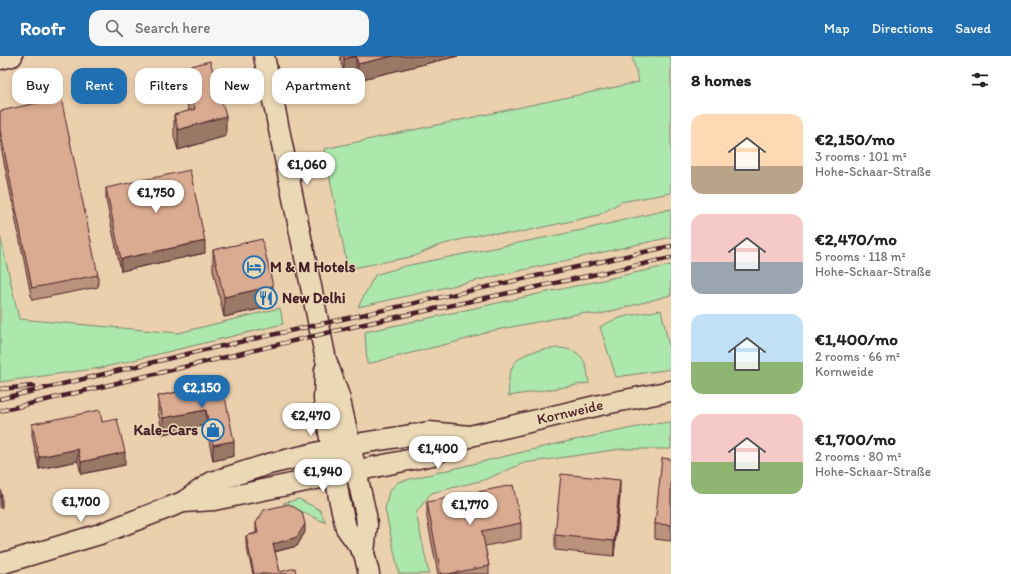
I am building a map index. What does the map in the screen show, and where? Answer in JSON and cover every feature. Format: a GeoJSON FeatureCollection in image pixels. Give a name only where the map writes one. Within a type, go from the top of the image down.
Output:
{"type":"FeatureCollection","features":[{"type":"Feature","properties":{"kind":"main road"},"geometry":{"type":"LineString","coordinates":[[0,59],[12,56]]}},
{"type":"Feature","properties":{"kind":"main road"},"geometry":{"type":"LineString","coordinates":[[264,56],[326,360],[339,396],[368,526],[364,553],[369,574]]}},
{"type":"Feature","properties":{"kind":"main road"},"geometry":{"type":"LineString","coordinates":[[326,360],[324,399],[334,474],[346,528],[364,553]]}},
{"type":"Feature","properties":{"kind":"main road","name":"Kornweide"},"geometry":{"type":"LineString","coordinates":[[183,502],[214,500],[334,474],[433,455],[470,436],[606,404],[671,391]]}},
{"type":"Feature","properties":{"kind":"main road","name":"Kornweide"},"geometry":{"type":"LineString","coordinates":[[183,502],[212,482],[269,464],[331,449],[429,432],[470,436]]}},
{"type":"Feature","properties":{"kind":"main road"},"geometry":{"type":"LineString","coordinates":[[0,564],[93,537],[183,502]]}},
{"type":"Feature","properties":{"kind":"green space"},"geometry":{"type":"Polygon","coordinates":[[[632,56],[671,56],[671,193],[621,202],[599,215],[512,234],[486,233],[437,246],[415,256],[348,269],[324,149],[639,82],[632,56]]]}},
{"type":"Feature","properties":{"kind":"green space"},"geometry":{"type":"Polygon","coordinates":[[[671,209],[671,237],[358,307],[375,275],[405,266],[582,230],[671,209]]]}},
{"type":"Feature","properties":{"kind":"green space"},"geometry":{"type":"Polygon","coordinates":[[[0,235],[19,319],[178,333],[280,308],[283,324],[101,368],[0,382],[0,235]]]}},
{"type":"Feature","properties":{"kind":"green space"},"geometry":{"type":"Polygon","coordinates":[[[671,265],[671,295],[597,315],[583,313],[491,331],[467,339],[367,364],[365,332],[671,265]]]}},
{"type":"Feature","properties":{"kind":"green space"},"geometry":{"type":"Polygon","coordinates":[[[661,310],[669,346],[671,346],[671,369],[616,377],[600,327],[622,317],[661,310]]]}},
{"type":"Feature","properties":{"kind":"green space"},"geometry":{"type":"Polygon","coordinates":[[[561,348],[569,349],[582,358],[587,369],[589,383],[509,396],[510,372],[514,364],[520,358],[537,351],[561,348]]]}},
{"type":"Feature","properties":{"kind":"green space"},"geometry":{"type":"Polygon","coordinates":[[[671,422],[671,449],[621,449],[524,463],[484,480],[431,493],[416,513],[429,574],[399,574],[385,509],[389,491],[398,482],[560,443],[652,424],[671,422]]]}},
{"type":"Feature","properties":{"kind":"green space"},"geometry":{"type":"Polygon","coordinates":[[[299,499],[320,510],[326,523],[283,503],[299,499]]]}},
{"type":"Feature","properties":{"kind":"building"},"geometry":{"type":"Polygon","coordinates":[[[344,56],[356,56],[344,59],[344,56]]]}},
{"type":"Feature","properties":{"kind":"building"},"geometry":{"type":"Polygon","coordinates":[[[356,56],[393,56],[358,64],[356,56]]]}},
{"type":"Feature","properties":{"kind":"building"},"geometry":{"type":"Polygon","coordinates":[[[210,61],[212,68],[210,68],[210,104],[223,104],[226,116],[178,130],[174,115],[195,109],[194,104],[202,104],[202,68],[183,68],[210,61]]]}},
{"type":"Feature","properties":{"kind":"building"},"geometry":{"type":"Polygon","coordinates":[[[33,104],[62,104],[98,275],[32,288],[0,130],[0,111],[33,104]]]}},
{"type":"Feature","properties":{"kind":"building"},"geometry":{"type":"Polygon","coordinates":[[[190,170],[205,241],[121,259],[106,188],[190,170]]]}},
{"type":"Feature","properties":{"kind":"building"},"geometry":{"type":"Polygon","coordinates":[[[262,239],[273,286],[224,297],[213,250],[262,239]]]}},
{"type":"Feature","properties":{"kind":"building"},"geometry":{"type":"Polygon","coordinates":[[[222,383],[234,441],[213,445],[206,410],[163,418],[158,396],[222,383]]]}},
{"type":"Feature","properties":{"kind":"building"},"geometry":{"type":"Polygon","coordinates":[[[100,410],[102,422],[117,419],[125,452],[81,462],[78,449],[39,457],[32,424],[100,410]]]}},
{"type":"Feature","properties":{"kind":"building"},"geometry":{"type":"Polygon","coordinates":[[[662,458],[671,459],[671,525],[655,524],[662,458]]]}},
{"type":"Feature","properties":{"kind":"building"},"geometry":{"type":"Polygon","coordinates":[[[561,474],[620,480],[614,541],[555,535],[561,474]]]}},
{"type":"Feature","properties":{"kind":"building"},"geometry":{"type":"Polygon","coordinates":[[[513,485],[521,523],[482,531],[489,566],[441,574],[427,502],[513,485]]]}},
{"type":"Feature","properties":{"kind":"building"},"geometry":{"type":"Polygon","coordinates":[[[289,504],[302,512],[305,524],[297,537],[273,544],[280,572],[295,568],[296,574],[254,574],[246,536],[258,533],[256,523],[264,510],[289,504]]]}},
{"type":"Feature","properties":{"kind":"railway"},"geometry":{"type":"LineString","coordinates":[[0,399],[204,350],[671,246]]}},
{"type":"Feature","properties":{"kind":"railway"},"geometry":{"type":"LineString","coordinates":[[0,411],[360,325],[671,258]]}},
{"type":"Feature","properties":{"kind":"railway"},"geometry":{"type":"LineString","coordinates":[[0,389],[34,386]]}},
{"type":"Feature","properties":{"kind":"place","name":"M & M Hotels"},"geometry":{"type":"Point","coordinates":[254,267]}},
{"type":"Feature","properties":{"kind":"place","name":"New Delhi"},"geometry":{"type":"Point","coordinates":[266,298]}},
{"type":"Feature","properties":{"kind":"place","name":"Kale-Cars"},"geometry":{"type":"Point","coordinates":[213,430]}}]}
